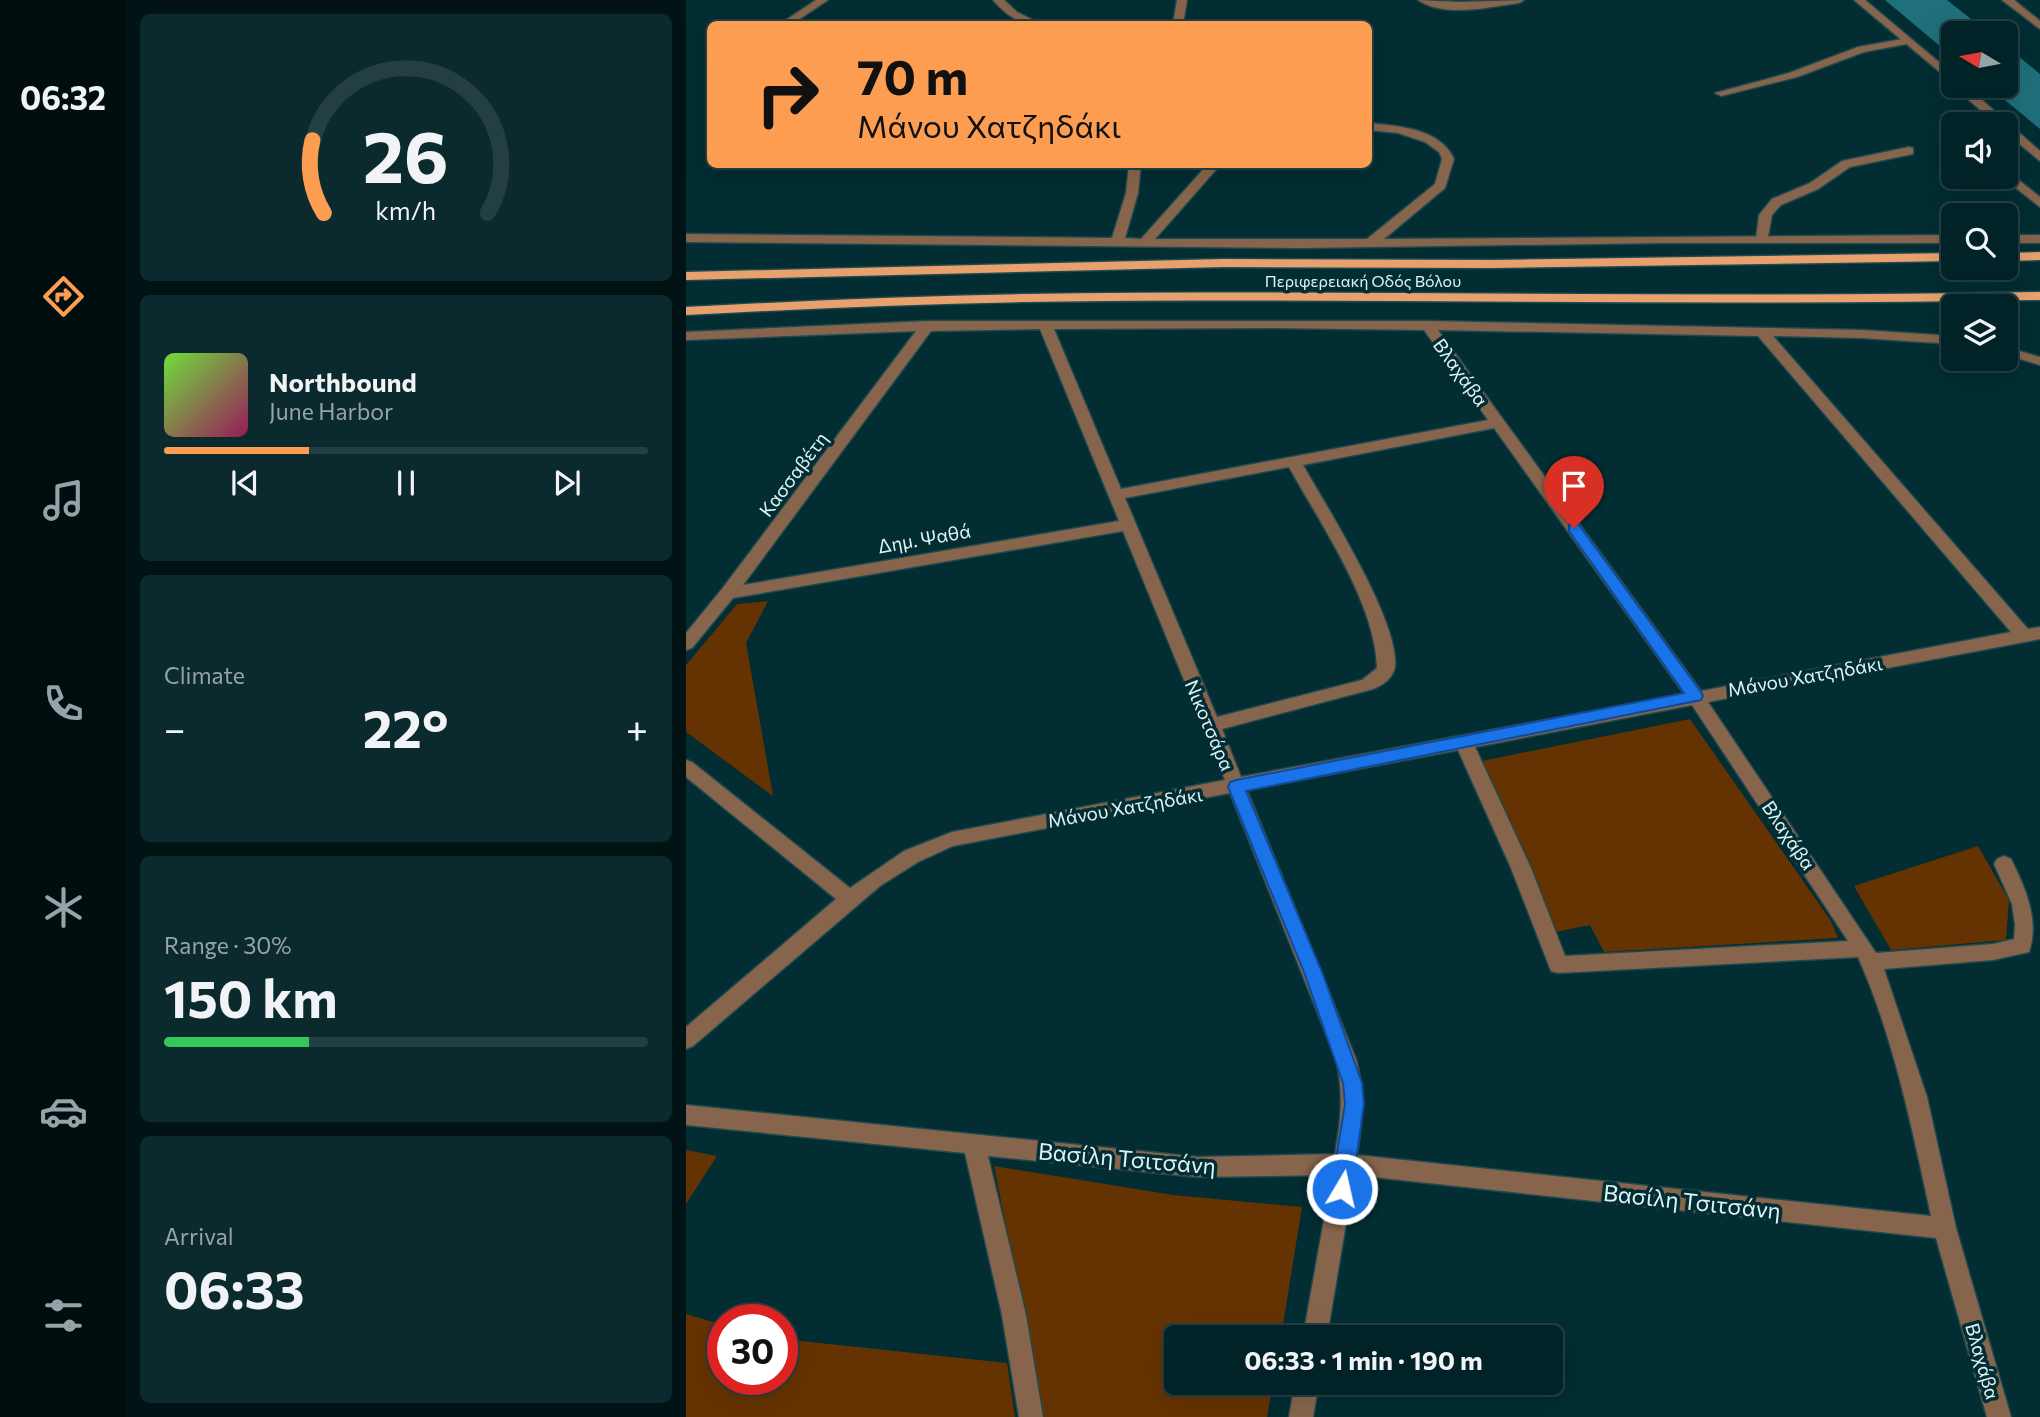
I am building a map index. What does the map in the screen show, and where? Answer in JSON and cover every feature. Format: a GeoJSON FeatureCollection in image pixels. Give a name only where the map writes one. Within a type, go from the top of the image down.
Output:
{"type":"FeatureCollection","features":[{"type":"Feature","properties":{"kind":"main road"},"geometry":{"type":"LineString","coordinates":[[2018,257],[2040,256]]}},
{"type":"Feature","properties":{"kind":"main road","name":"Περιφερειακή Οδός Βόλου"},"geometry":{"type":"LineString","coordinates":[[686,276],[1224,263],[1493,264],[1941,257]]}},
{"type":"Feature","properties":{"kind":"main road","name":"Περιφερειακή Οδός Βόλου"},"geometry":{"type":"LineString","coordinates":[[686,311],[783,304],[1022,298],[1649,300],[2040,296]]}},
{"type":"Feature","properties":{"kind":"street"},"geometry":{"type":"LineString","coordinates":[[790,21],[823,0]]}},
{"type":"Feature","properties":{"kind":"street"},"geometry":{"type":"LineString","coordinates":[[998,0],[1013,13],[1030,21]]}},
{"type":"Feature","properties":{"kind":"street"},"geometry":{"type":"LineString","coordinates":[[1178,21],[1182,0]]}},
{"type":"Feature","properties":{"kind":"street"},"geometry":{"type":"LineString","coordinates":[[1423,0],[1464,6],[1519,0]]}},
{"type":"Feature","properties":{"kind":"street"},"geometry":{"type":"LineString","coordinates":[[1859,0],[1941,70]]}},
{"type":"Feature","properties":{"kind":"street"},"geometry":{"type":"LineString","coordinates":[[2007,0],[2040,26]]}},
{"type":"Feature","properties":{"kind":"street"},"geometry":{"type":"LineString","coordinates":[[1721,93],[1793,75],[1862,50],[1908,41]]}},
{"type":"Feature","properties":{"kind":"street"},"geometry":{"type":"LineString","coordinates":[[1973,98],[1989,112]]}},
{"type":"Feature","properties":{"kind":"street"},"geometry":{"type":"LineString","coordinates":[[1372,127],[1399,130],[1429,139],[1444,150],[1448,159],[1441,185],[1372,242]]}},
{"type":"Feature","properties":{"kind":"street"},"geometry":{"type":"LineString","coordinates":[[2018,137],[2040,157]]}},
{"type":"Feature","properties":{"kind":"street"},"geometry":{"type":"LineString","coordinates":[[1762,239],[1764,216],[1777,201],[1817,184],[1837,167],[1909,151]]}},
{"type":"Feature","properties":{"kind":"street"},"geometry":{"type":"LineString","coordinates":[[1118,241],[1132,193],[1135,168]]}},
{"type":"Feature","properties":{"kind":"street"},"geometry":{"type":"LineString","coordinates":[[1146,241],[1211,168]]}},
{"type":"Feature","properties":{"kind":"street"},"geometry":{"type":"LineString","coordinates":[[2018,184],[2040,203]]}},
{"type":"Feature","properties":{"kind":"street"},"geometry":{"type":"LineString","coordinates":[[686,238],[1302,244],[1941,239]]}},
{"type":"Feature","properties":{"kind":"street"},"geometry":{"type":"LineString","coordinates":[[2018,239],[2040,239]]}},
{"type":"Feature","properties":{"kind":"street"},"geometry":{"type":"LineString","coordinates":[[686,337],[928,326],[1045,324],[1427,326],[1763,332],[1941,339]]}},
{"type":"Feature","properties":{"kind":"street","name":"Νικοτσάρα"},"geometry":{"type":"LineString","coordinates":[[1045,324],[1346,1059],[1354,1104],[1317,1325]]}},
{"type":"Feature","properties":{"kind":"street","name":"Κασσαβέτη"},"geometry":{"type":"LineString","coordinates":[[686,644],[728,593],[928,326]]}},
{"type":"Feature","properties":{"kind":"street","name":"Βλαχάβα"},"geometry":{"type":"LineString","coordinates":[[1427,326],[1695,696],[1867,955],[1888,1008],[1916,1097],[1945,1228],[1999,1417]]}},
{"type":"Feature","properties":{"kind":"street"},"geometry":{"type":"LineString","coordinates":[[1763,332],[2032,634]]}},
{"type":"Feature","properties":{"kind":"street"},"geometry":{"type":"LineString","coordinates":[[2018,355],[2040,361]]}},
{"type":"Feature","properties":{"kind":"street"},"geometry":{"type":"LineString","coordinates":[[1116,495],[1498,423]]}},
{"type":"Feature","properties":{"kind":"street"},"geometry":{"type":"LineString","coordinates":[[1209,726],[1367,685],[1380,678],[1385,670],[1382,641],[1371,609],[1293,461]]}},
{"type":"Feature","properties":{"kind":"street","name":"Δημ. Ψαθά"},"geometry":{"type":"LineString","coordinates":[[728,593],[1128,525]]}},
{"type":"Feature","properties":{"kind":"street","name":"Μάνου Χατζηδάκι"},"geometry":{"type":"LineString","coordinates":[[686,1040],[850,899],[904,859],[952,839],[2032,634]]}},
{"type":"Feature","properties":{"kind":"street"},"geometry":{"type":"LineString","coordinates":[[1464,743],[1521,868],[1558,965],[1993,952],[2022,946],[2025,938],[2022,898],[2004,864]]}},
{"type":"Feature","properties":{"kind":"street"},"geometry":{"type":"LineString","coordinates":[[686,767],[850,899]]}},
{"type":"Feature","properties":{"kind":"street","name":"Βασίλη Τσιτσάνη"},"geometry":{"type":"LineString","coordinates":[[686,1115],[1198,1167],[1346,1164],[1945,1228]]}},
{"type":"Feature","properties":{"kind":"street"},"geometry":{"type":"LineString","coordinates":[[974,1144],[1014,1315],[1031,1417]]}},
{"type":"Feature","properties":{"kind":"street"},"geometry":{"type":"LineString","coordinates":[[1301,1417],[1305,1395]]}},
{"type":"Feature","properties":{"kind":"shaded area"},"geometry":{"type":"Polygon","coordinates":[[[768,601],[746,643],[773,796],[686,732],[686,665],[737,604],[768,601]]]}},
{"type":"Feature","properties":{"kind":"shaded area"},"geometry":{"type":"Polygon","coordinates":[[[1690,719],[1831,921],[1838,938],[1604,952],[1590,925],[1556,932],[1482,761],[1690,719]]]}},
{"type":"Feature","properties":{"kind":"shaded area"},"geometry":{"type":"Polygon","coordinates":[[[1978,846],[2009,900],[2006,940],[1891,950],[1854,886],[1978,846]]]}},
{"type":"Feature","properties":{"kind":"shaded area"},"geometry":{"type":"Polygon","coordinates":[[[686,1150],[717,1156],[686,1204],[686,1150]]]}},
{"type":"Feature","properties":{"kind":"shaded area"},"geometry":{"type":"Polygon","coordinates":[[[994,1166],[1173,1195],[1302,1207],[1283,1325],[1164,1325],[1164,1395],[1271,1395],[1267,1417],[1044,1417],[994,1166]]]}},
{"type":"Feature","properties":{"kind":"shaded area"},"geometry":{"type":"Polygon","coordinates":[[[686,1314],[707,1320],[707,1395],[798,1395],[798,1341],[1007,1363],[1015,1417],[686,1417],[686,1314]]]}},
{"type":"Feature","properties":{"kind":"water"},"geometry":{"type":"Polygon","coordinates":[[[1885,0],[1947,0],[1974,21],[1941,21],[1941,47],[1885,0]]]}},
{"type":"Feature","properties":{"kind":"water"},"geometry":{"type":"Polygon","coordinates":[[[2018,56],[2040,74],[2040,129],[2003,98],[2018,98],[2018,56]]]}},
{"type":"Feature","properties":{"kind":"route"},"geometry":{"type":"LineString","coordinates":[[1342,1189],[1354,1104],[1346,1059],[1236,787],[1695,696],[1574,528]]}}]}
